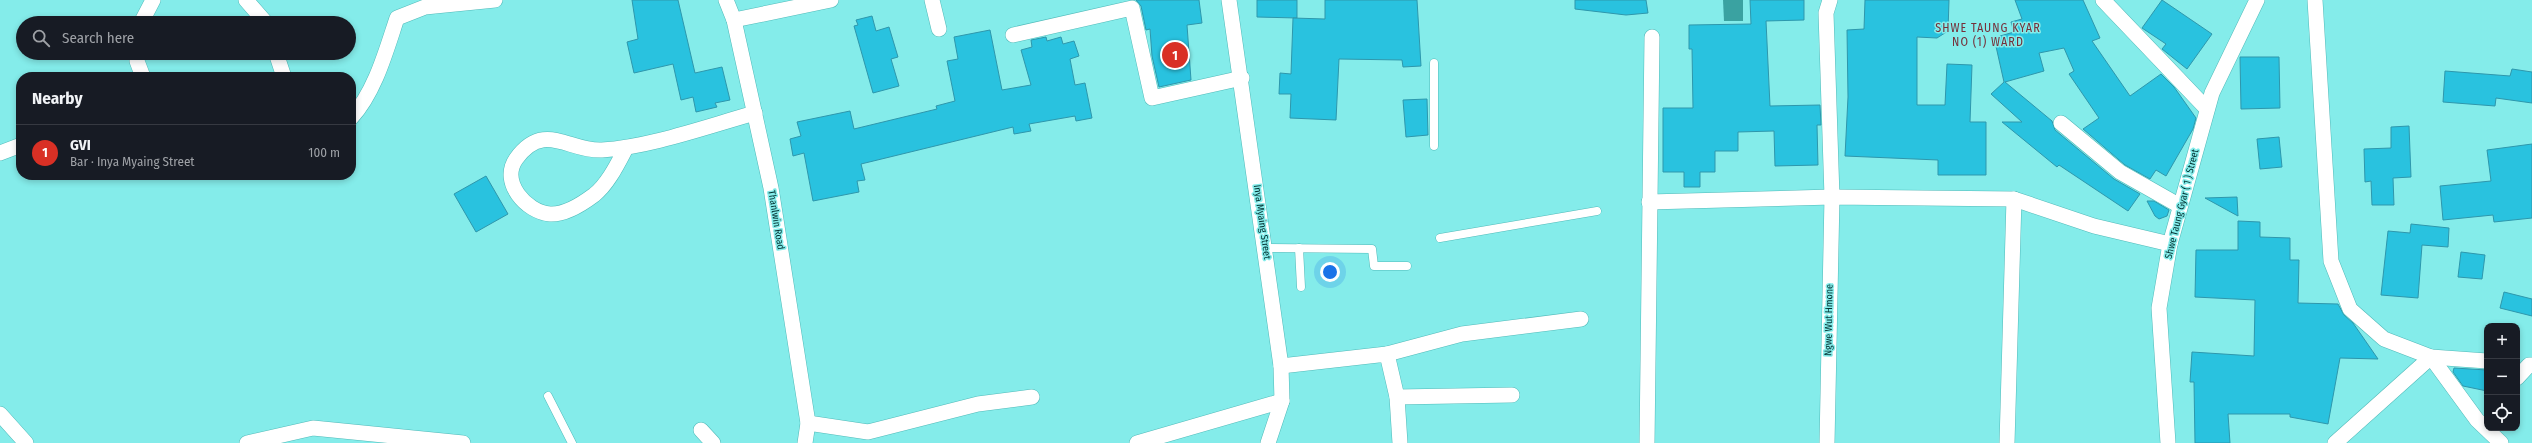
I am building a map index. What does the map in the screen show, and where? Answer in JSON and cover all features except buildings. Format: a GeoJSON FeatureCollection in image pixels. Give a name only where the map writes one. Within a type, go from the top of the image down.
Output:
{"type":"FeatureCollection","features":[{"type":"Feature","properties":{"kind":"street"},"geometry":{"type":"LineString","coordinates":[[145,16],[153,0]]}},
{"type":"Feature","properties":{"kind":"street"},"geometry":{"type":"LineString","coordinates":[[246,0],[260,16]]}},
{"type":"Feature","properties":{"kind":"street"},"geometry":{"type":"LineString","coordinates":[[356,112],[361,107],[385,54],[397,18],[425,7],[495,0]]}},
{"type":"Feature","properties":{"kind":"street","name":"Thanlwin Road"},"geometry":{"type":"LineString","coordinates":[[726,0],[734,20],[771,188],[808,423],[805,443]]}},
{"type":"Feature","properties":{"kind":"street"},"geometry":{"type":"LineString","coordinates":[[734,20],[831,0]]}},
{"type":"Feature","properties":{"kind":"street"},"geometry":{"type":"LineString","coordinates":[[932,0],[939,29]]}},
{"type":"Feature","properties":{"kind":"street","name":"Inya Myaing Street"},"geometry":{"type":"LineString","coordinates":[[1229,0],[1242,78],[1281,366],[1282,401],[1268,443]]}},
{"type":"Feature","properties":{"kind":"street","name":"Ngwe Wut Hmone"},"geometry":{"type":"LineString","coordinates":[[1827,443],[1832,197],[1826,13],[1830,0]]}},
{"type":"Feature","properties":{"kind":"street"},"geometry":{"type":"LineString","coordinates":[[2103,0],[2207,108]]}},
{"type":"Feature","properties":{"kind":"street","name":"Shwe Taung Gyar ( 1 ) Street"},"geometry":{"type":"LineString","coordinates":[[2168,443],[2159,308],[2170,244],[2212,93],[2257,0]]}},
{"type":"Feature","properties":{"kind":"street"},"geometry":{"type":"LineString","coordinates":[[2315,0],[2331,261],[2350,309],[2384,339],[2431,357],[2484,361]]}},
{"type":"Feature","properties":{"kind":"street"},"geometry":{"type":"LineString","coordinates":[[1013,35],[1132,8],[1152,98],[1242,78]]}},
{"type":"Feature","properties":{"kind":"street"},"geometry":{"type":"LineString","coordinates":[[1647,443],[1652,37]]}},
{"type":"Feature","properties":{"kind":"street"},"geometry":{"type":"LineString","coordinates":[[137,60],[141,72]]}},
{"type":"Feature","properties":{"kind":"street"},"geometry":{"type":"LineString","coordinates":[[278,60],[282,72]]}},
{"type":"Feature","properties":{"kind":"street"},"geometry":{"type":"LineString","coordinates":[[626,148],[613,172],[595,194],[572,209],[550,214],[531,208],[517,195],[510,176],[515,160],[528,147],[536,142],[552,139],[599,151],[626,148],[755,113]]}},
{"type":"Feature","properties":{"kind":"street"},"geometry":{"type":"LineString","coordinates":[[2061,123],[2120,172],[2180,206]]}},
{"type":"Feature","properties":{"kind":"street"},"geometry":{"type":"LineString","coordinates":[[0,153],[16,147]]}},
{"type":"Feature","properties":{"kind":"street"},"geometry":{"type":"LineString","coordinates":[[1649,202],[1832,197],[2014,199],[2094,226],[2170,244]]}},
{"type":"Feature","properties":{"kind":"street"},"geometry":{"type":"LineString","coordinates":[[2007,443],[2014,199]]}},
{"type":"Feature","properties":{"kind":"street"},"geometry":{"type":"LineString","coordinates":[[1281,366],[1387,354],[1462,334],[1581,319]]}},
{"type":"Feature","properties":{"kind":"street"},"geometry":{"type":"LineString","coordinates":[[1387,354],[1397,397],[1400,443]]}},
{"type":"Feature","properties":{"kind":"street"},"geometry":{"type":"LineString","coordinates":[[2431,357],[2482,415],[2501,443]]}},
{"type":"Feature","properties":{"kind":"street"},"geometry":{"type":"LineString","coordinates":[[2335,443],[2431,357]]}},
{"type":"Feature","properties":{"kind":"street"},"geometry":{"type":"LineString","coordinates":[[2520,373],[2526,364]]}},
{"type":"Feature","properties":{"kind":"street"},"geometry":{"type":"LineString","coordinates":[[1397,397],[1512,395]]}},
{"type":"Feature","properties":{"kind":"street"},"geometry":{"type":"LineString","coordinates":[[808,423],[868,432],[978,404],[1032,397]]}},
{"type":"Feature","properties":{"kind":"street"},"geometry":{"type":"LineString","coordinates":[[1137,443],[1282,401]]}},
{"type":"Feature","properties":{"kind":"street"},"geometry":{"type":"LineString","coordinates":[[0,414],[26,443]]}},
{"type":"Feature","properties":{"kind":"street"},"geometry":{"type":"LineString","coordinates":[[247,443],[313,428],[463,443]]}},
{"type":"Feature","properties":{"kind":"street"},"geometry":{"type":"LineString","coordinates":[[701,430],[713,443]]}},
{"type":"Feature","properties":{"kind":"lane"},"geometry":{"type":"LineString","coordinates":[[1434,63],[1434,146]]}},
{"type":"Feature","properties":{"kind":"lane"},"geometry":{"type":"LineString","coordinates":[[1440,238],[1597,211]]}},
{"type":"Feature","properties":{"kind":"lane"},"geometry":{"type":"LineString","coordinates":[[1266,248],[1372,249],[1374,266],[1406,266]]}},
{"type":"Feature","properties":{"kind":"lane"},"geometry":{"type":"LineString","coordinates":[[1300,248],[1301,287]]}},
{"type":"Feature","properties":{"kind":"lane"},"geometry":{"type":"LineString","coordinates":[[548,396],[572,443]]}},
{"type":"Feature","properties":{"kind":"water"},"geometry":{"type":"Polygon","coordinates":[[[1723,0],[1743,0],[1743,21],[1724,21],[1723,0]]]}},
{"type":"Feature","properties":{"kind":"place","name":"GVI"},"geometry":{"type":"Point","coordinates":[1175,55]}},
{"type":"Feature","properties":{"kind":"district","name":"SHWE TAUNG KYAR NO (1) WARD"},"geometry":{"type":"Point","coordinates":[1988,35]}}]}
